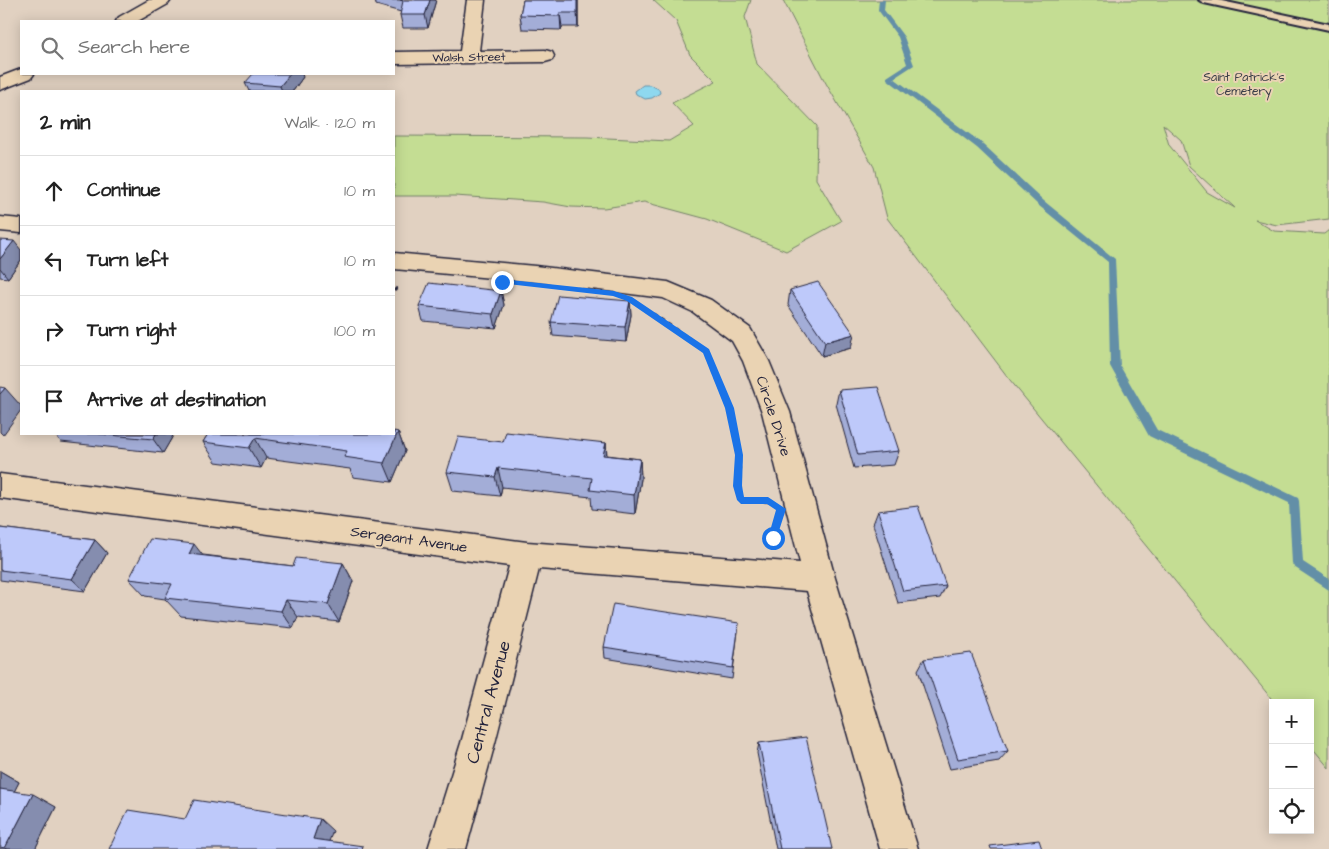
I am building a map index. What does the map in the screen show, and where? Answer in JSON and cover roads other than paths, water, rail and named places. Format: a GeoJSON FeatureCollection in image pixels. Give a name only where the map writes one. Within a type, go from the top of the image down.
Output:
{"type":"FeatureCollection","features":[{"type":"Feature","properties":{"kind":"street"},"geometry":{"type":"LineString","coordinates":[[469,56],[476,0]]}},
{"type":"Feature","properties":{"kind":"street"},"geometry":{"type":"LineString","coordinates":[[127,20],[157,1]]}},
{"type":"Feature","properties":{"kind":"street","name":"Walsh Street"},"geometry":{"type":"LineString","coordinates":[[395,58],[545,56]]}},
{"type":"Feature","properties":{"kind":"street"},"geometry":{"type":"LineString","coordinates":[[0,84],[22,75]]}},
{"type":"Feature","properties":{"kind":"street"},"geometry":{"type":"LineString","coordinates":[[0,224],[20,226]]}},
{"type":"Feature","properties":{"kind":"street","name":"Circle Drive"},"geometry":{"type":"LineString","coordinates":[[399,269],[535,274],[668,290],[702,306],[741,335],[756,361],[776,412],[819,578],[899,849]]}},
{"type":"Feature","properties":{"kind":"street","name":"Sergeant Avenue"},"geometry":{"type":"LineString","coordinates":[[0,486],[527,554],[819,578]]}},
{"type":"Feature","properties":{"kind":"street","name":"Central Avenue"},"geometry":{"type":"LineString","coordinates":[[447,849],[478,743],[527,554]]}},
{"type":"Feature","properties":{"kind":"lane"},"geometry":{"type":"LineString","coordinates":[[1204,0],[1329,27]]}},
{"type":"Feature","properties":{"kind":"water"},"geometry":{"type":"Polygon","coordinates":[[[643,85],[650,85],[659,89],[660,93],[652,98],[645,99],[636,94],[635,91],[643,85]]]}},
{"type":"Feature","properties":{"kind":"waterway"},"geometry":{"type":"LineString","coordinates":[[882,0],[881,10],[901,37],[911,65],[889,78],[980,146],[1041,203],[1112,261],[1115,366],[1153,433],[1294,501],[1298,564],[1329,585]]}},
{"type":"Feature","properties":{"kind":"park label","name":"Saint Patrick's Cemetery"},"geometry":{"type":"Point","coordinates":[1244,84]}}]}
